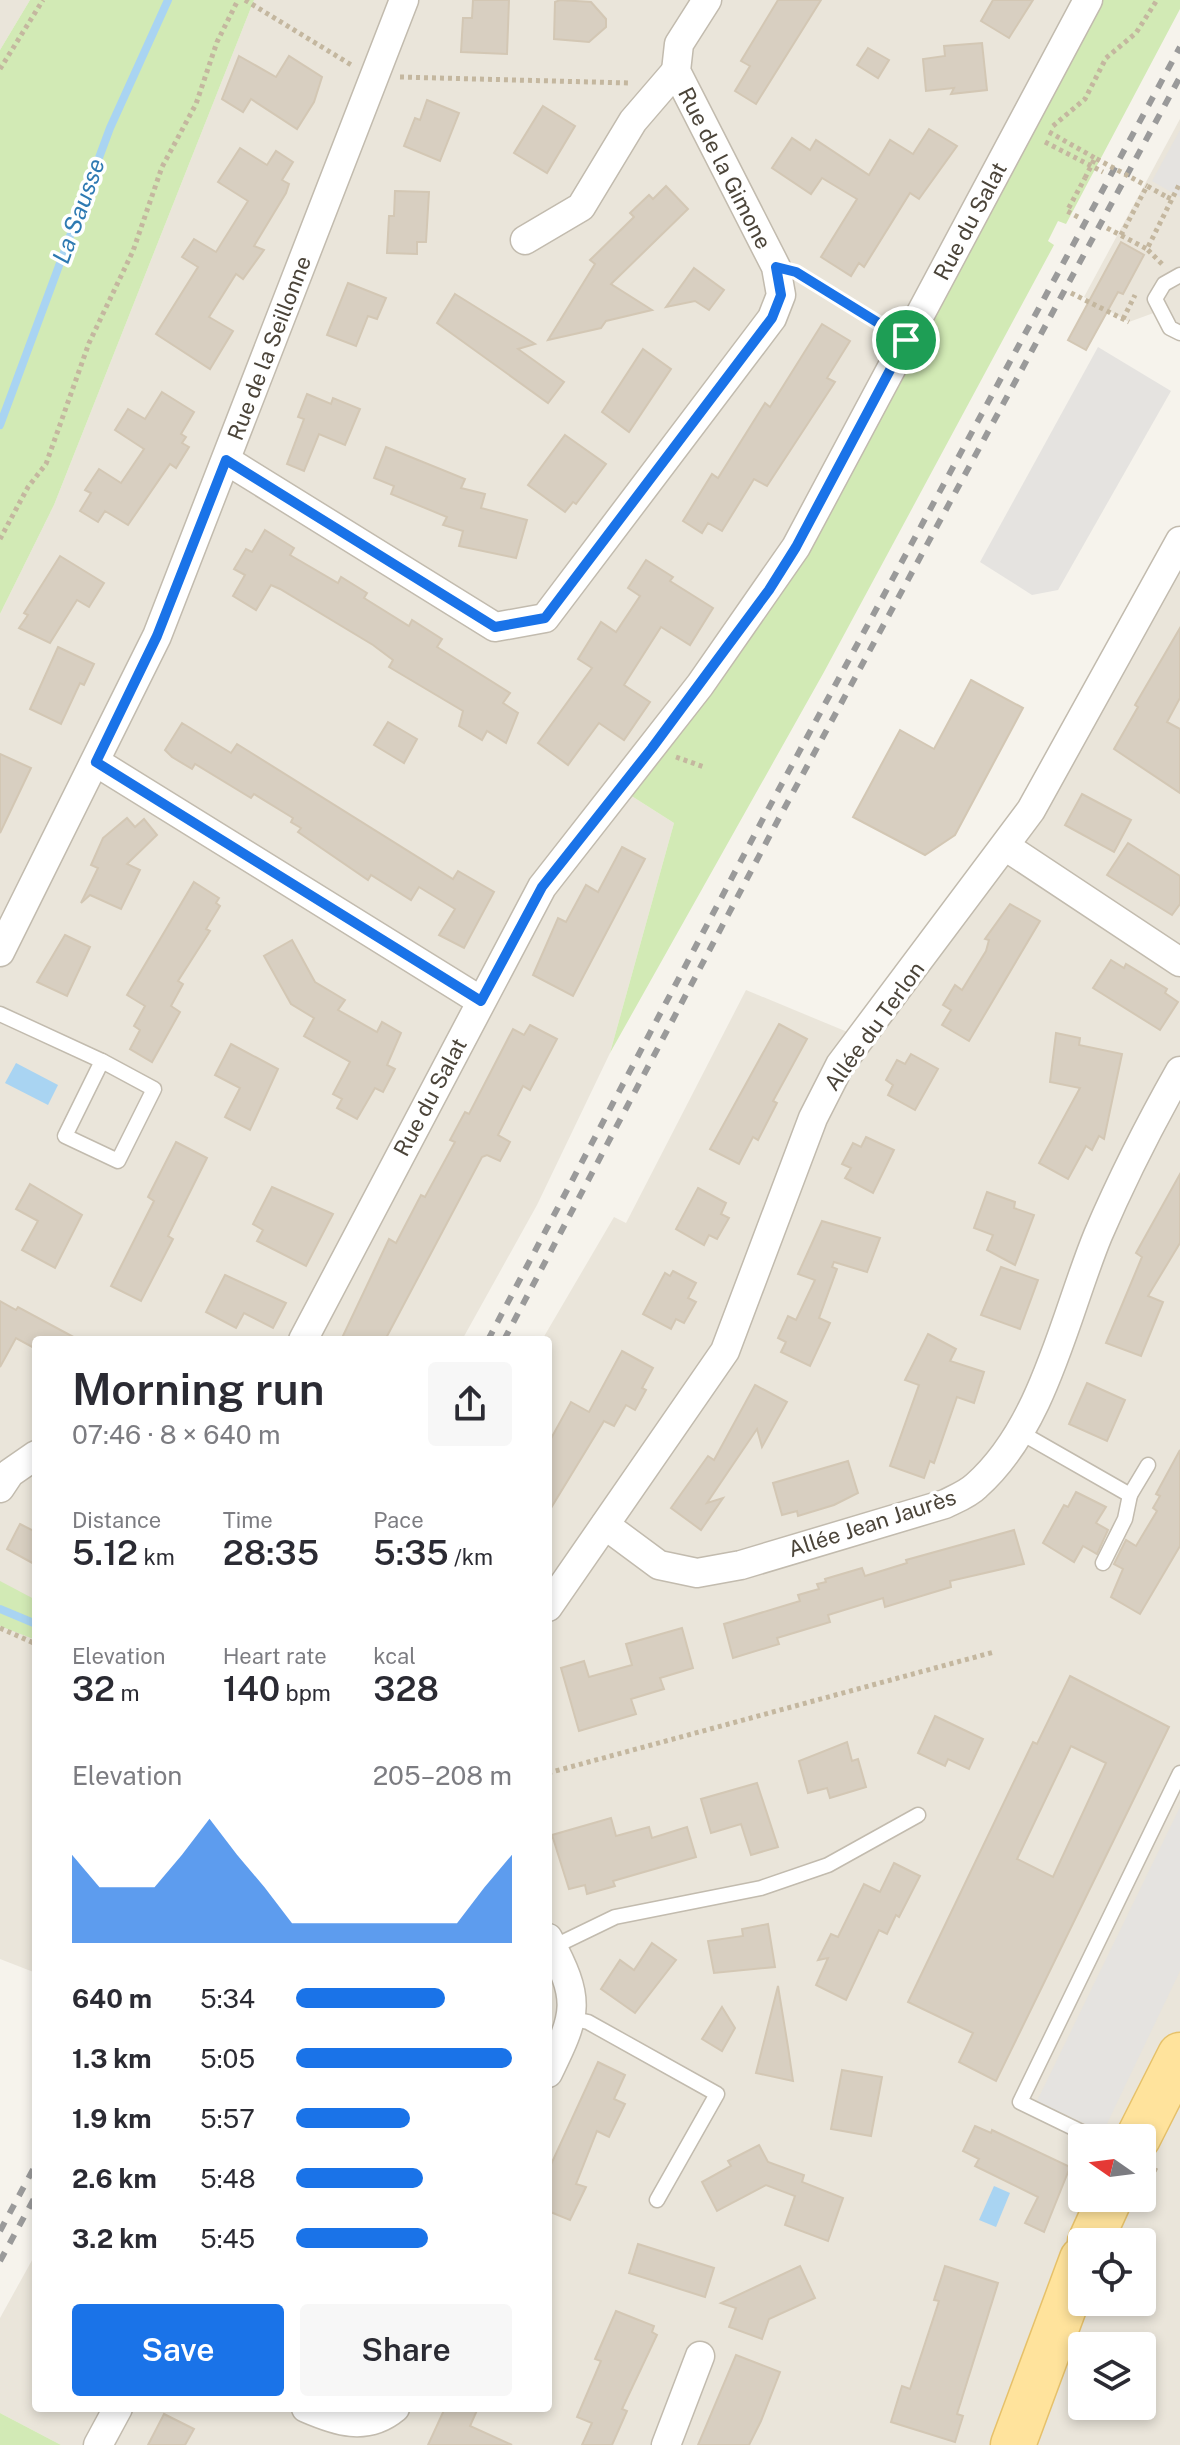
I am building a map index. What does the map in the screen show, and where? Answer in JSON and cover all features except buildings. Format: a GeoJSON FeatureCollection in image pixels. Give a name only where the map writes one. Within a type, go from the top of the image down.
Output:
{"type":"FeatureCollection","features":[{"type":"Feature","properties":{"kind":"main road"},"geometry":{"type":"LineString","coordinates":[[1145,2124],[1180,2055]]}},
{"type":"Feature","properties":{"kind":"main road"},"geometry":{"type":"LineString","coordinates":[[1013,2445],[1068,2297]]}},
{"type":"Feature","properties":{"kind":"street","name":"Rue de la Seillonne"},"geometry":{"type":"LineString","coordinates":[[0,952],[157,636],[404,0]]}},
{"type":"Feature","properties":{"kind":"street","name":"Rue de la Gimone"},"geometry":{"type":"LineString","coordinates":[[226,460],[495,627],[545,618],[772,318],[781,295],[776,267],[676,71],[679,44],[707,0]]}},
{"type":"Feature","properties":{"kind":"street","name":"Rue du Salat"},"geometry":{"type":"LineString","coordinates":[[305,1336],[542,887],[652,748],[769,590],[796,547],[1088,0]]}},
{"type":"Feature","properties":{"kind":"street"},"geometry":{"type":"LineString","coordinates":[[525,240],[581,207],[633,121],[676,71]]}},
{"type":"Feature","properties":{"kind":"street","name":"Allée du Terlon"},"geometry":{"type":"LineString","coordinates":[[552,1601],[725,1351],[813,1118],[840,1065],[1031,810],[1180,541]]}},
{"type":"Feature","properties":{"kind":"street"},"geometry":{"type":"LineString","coordinates":[[96,762],[481,1001]]}},
{"type":"Feature","properties":{"kind":"street"},"geometry":{"type":"LineString","coordinates":[[1005,846],[1180,962]]}},
{"type":"Feature","properties":{"kind":"street","name":"Allée Jean Jaurès"},"geometry":{"type":"LineString","coordinates":[[605,1525],[659,1565],[697,1573],[741,1565],[945,1504],[975,1488],[999,1462],[1018,1431],[1049,1366],[1098,1236],[1148,1127],[1180,1071]]}},
{"type":"Feature","properties":{"kind":"street"},"geometry":{"type":"LineString","coordinates":[[0,1488],[10,1473],[32,1458]]}},
{"type":"Feature","properties":{"kind":"street"},"geometry":{"type":"LineString","coordinates":[[552,1947],[571,1994],[574,2019],[552,2065]]}},
{"type":"Feature","properties":{"kind":"street"},"geometry":{"type":"LineString","coordinates":[[666,2445],[700,2356]]}},
{"type":"Feature","properties":{"kind":"street"},"geometry":{"type":"LineString","coordinates":[[98,2445],[116,2412]]}},
{"type":"Feature","properties":{"kind":"street"},"geometry":{"type":"LineString","coordinates":[[315,2412],[341,2423],[370,2422],[388,2412]]}},
{"type":"Feature","properties":{"kind":"lane"},"geometry":{"type":"LineString","coordinates":[[1177,275],[1155,299],[1170,328],[1180,333]]}},
{"type":"Feature","properties":{"kind":"lane"},"geometry":{"type":"LineString","coordinates":[[0,1014],[102,1061],[154,1089],[118,1161],[65,1136],[102,1061]]}},
{"type":"Feature","properties":{"kind":"lane"},"geometry":{"type":"LineString","coordinates":[[1018,1431],[1130,1495]]}},
{"type":"Feature","properties":{"kind":"lane"},"geometry":{"type":"LineString","coordinates":[[1103,1563],[1125,1519],[1130,1495],[1148,1465]]}},
{"type":"Feature","properties":{"kind":"lane"},"geometry":{"type":"LineString","coordinates":[[1068,2125],[1020,2102],[1180,1773]]}},
{"type":"Feature","properties":{"kind":"lane"},"geometry":{"type":"LineString","coordinates":[[552,1941],[615,1917],[761,1888],[828,1865],[918,1815]]}},
{"type":"Feature","properties":{"kind":"lane"},"geometry":{"type":"LineString","coordinates":[[574,2019],[588,2022],[717,2094],[657,2200]]}},
{"type":"Feature","properties":{"kind":"path"},"geometry":{"type":"LineString","coordinates":[[0,69],[43,0]]}},
{"type":"Feature","properties":{"kind":"path"},"geometry":{"type":"LineString","coordinates":[[0,539],[46,464],[89,343],[133,251],[162,167],[196,104],[217,42],[238,0]]}},
{"type":"Feature","properties":{"kind":"path"},"geometry":{"type":"LineString","coordinates":[[245,0],[373,77],[634,83],[676,71]]}},
{"type":"Feature","properties":{"kind":"path"},"geometry":{"type":"LineString","coordinates":[[1039,152],[1062,115],[1085,99],[1106,58],[1136,33],[1157,0]]}},
{"type":"Feature","properties":{"kind":"path"},"geometry":{"type":"LineString","coordinates":[[1049,132],[1177,202]]}},
{"type":"Feature","properties":{"kind":"path"},"geometry":{"type":"LineString","coordinates":[[1045,142],[1103,172]]}},
{"type":"Feature","properties":{"kind":"path"},"geometry":{"type":"LineString","coordinates":[[1078,217],[1067,211],[1095,158]]}},
{"type":"Feature","properties":{"kind":"path"},"geometry":{"type":"LineString","coordinates":[[1147,249],[1180,183]]}},
{"type":"Feature","properties":{"kind":"path"},"geometry":{"type":"LineString","coordinates":[[1121,235],[1147,186]]}},
{"type":"Feature","properties":{"kind":"path"},"geometry":{"type":"LineString","coordinates":[[1107,228],[1147,249],[1177,275]]}},
{"type":"Feature","properties":{"kind":"path"},"geometry":{"type":"LineString","coordinates":[[776,267],[796,272],[906,340]]}},
{"type":"Feature","properties":{"kind":"path"},"geometry":{"type":"LineString","coordinates":[[1071,293],[1129,322]]}},
{"type":"Feature","properties":{"kind":"path"},"geometry":{"type":"LineString","coordinates":[[0,1628],[32,1642]]}},
{"type":"Feature","properties":{"kind":"path"},"geometry":{"type":"LineString","coordinates":[[552,1772],[994,1652]]}},
{"type":"Feature","properties":{"kind":"shaded area"},"geometry":{"type":"Polygon","coordinates":[[[0,0],[30,0],[0,50],[0,0]]]}},
{"type":"Feature","properties":{"kind":"shaded area"},"geometry":{"type":"Polygon","coordinates":[[[254,0],[1088,0],[769,590],[619,788],[674,823],[610,1053],[537,1205],[464,1336],[32,1336],[32,1971],[0,1959],[0,614],[54,505],[254,0]]]}},
{"type":"Feature","properties":{"kind":"shaded area"},"geometry":{"type":"Polygon","coordinates":[[[1180,119],[1180,333],[1159,311],[1129,322],[1084,297],[1180,119]]]}},
{"type":"Feature","properties":{"kind":"shaded area"},"geometry":{"type":"Polygon","coordinates":[[[1180,130],[1180,197],[1152,181],[1180,130]]]}},
{"type":"Feature","properties":{"kind":"shaded area"},"geometry":{"type":"Polygon","coordinates":[[[1098,347],[1171,391],[1058,590],[1032,595],[980,562],[1098,347]]]}},
{"type":"Feature","properties":{"kind":"shaded area"},"geometry":{"type":"Polygon","coordinates":[[[1180,541],[1180,2445],[61,2445],[0,2413],[0,2318],[32,2260],[32,2412],[552,2412],[552,1336],[544,1336],[614,1217],[626,1223],[746,990],[862,1038],[983,879],[1180,541]]]}},
{"type":"Feature","properties":{"kind":"shaded area"},"geometry":{"type":"Polygon","coordinates":[[[1180,1807],[1180,1971],[1107,2124],[1086,2124],[1037,2101],[1180,1807]]]}},
{"type":"Feature","properties":{"kind":"green space"},"geometry":{"type":"Polygon","coordinates":[[[30,0],[254,0],[54,505],[0,614],[0,50],[30,0]]]}},
{"type":"Feature","properties":{"kind":"green space"},"geometry":{"type":"Polygon","coordinates":[[[1088,0],[1180,0],[1180,9],[1066,224],[1058,221],[1048,241],[1054,245],[824,672],[610,1053],[674,823],[619,788],[769,590],[1088,0]]]}},
{"type":"Feature","properties":{"kind":"green space"},"geometry":{"type":"Polygon","coordinates":[[[0,1581],[32,1598],[32,1638],[0,1626],[0,1581]]]}},
{"type":"Feature","properties":{"kind":"green space"},"geometry":{"type":"Polygon","coordinates":[[[0,2413],[61,2445],[0,2445],[0,2413]]]}},
{"type":"Feature","properties":{"kind":"water"},"geometry":{"type":"Polygon","coordinates":[[[16,1063],[58,1085],[48,1105],[5,1083],[16,1063]]]}},
{"type":"Feature","properties":{"kind":"water"},"geometry":{"type":"Polygon","coordinates":[[[994,2186],[1010,2193],[996,2227],[979,2220],[994,2186]]]}},
{"type":"Feature","properties":{"kind":"waterway","name":"La Sausse"},"geometry":{"type":"LineString","coordinates":[[0,425],[110,128],[168,0]]}},
{"type":"Feature","properties":{"kind":"waterway"},"geometry":{"type":"LineString","coordinates":[[0,1609],[32,1622]]}},
{"type":"Feature","properties":{"kind":"railway"},"geometry":{"type":"LineString","coordinates":[[490,1336],[765,815],[1180,47]]}},
{"type":"Feature","properties":{"kind":"railway"},"geometry":{"type":"LineString","coordinates":[[506,1336],[778,820],[1180,77]]}},
{"type":"Feature","properties":{"kind":"railway"},"geometry":{"type":"LineString","coordinates":[[0,2231],[32,2171]]}},
{"type":"Feature","properties":{"kind":"railway"},"geometry":{"type":"LineString","coordinates":[[0,2261],[32,2202]]}},
{"type":"Feature","properties":{"kind":"route"},"geometry":{"type":"LineString","coordinates":[[776,267],[796,272],[906,340],[796,547],[769,590],[652,748],[542,887],[481,1001],[96,762],[157,636],[226,460],[495,627],[545,618],[772,318],[781,295],[776,267]]}}]}
